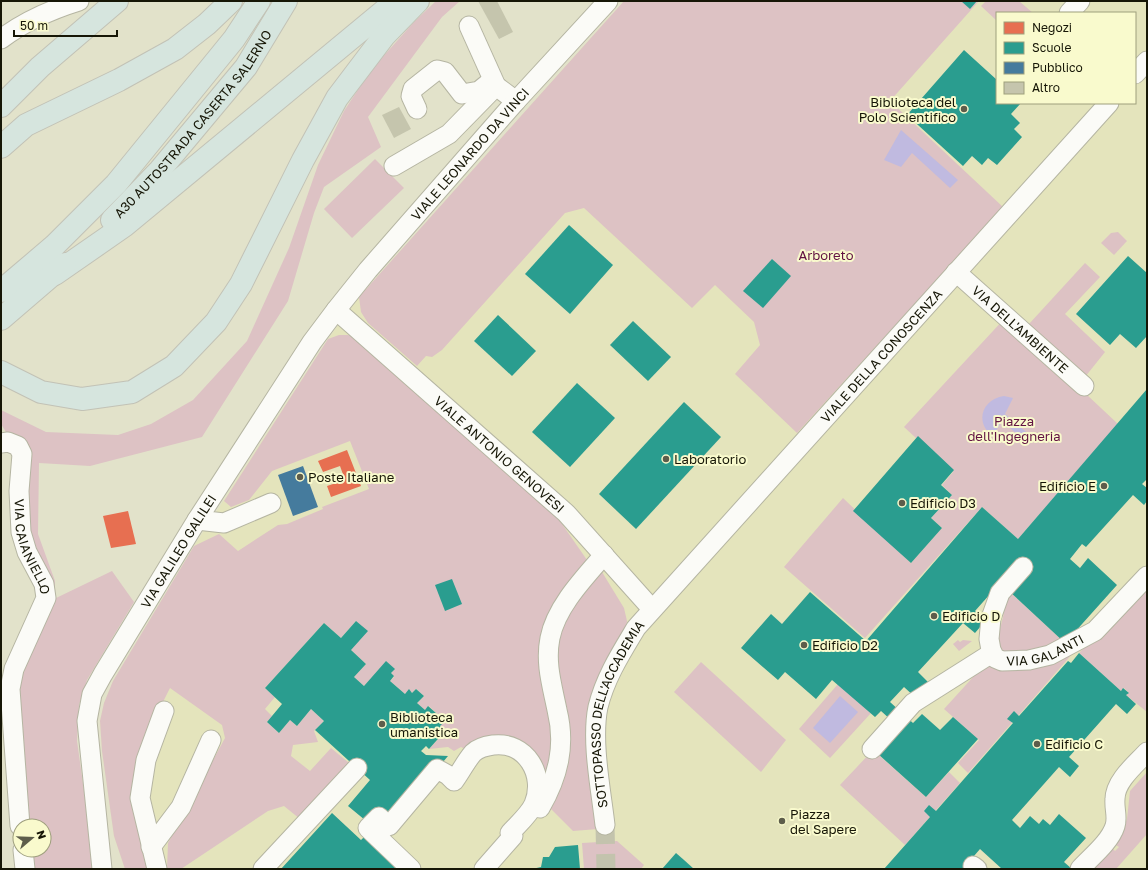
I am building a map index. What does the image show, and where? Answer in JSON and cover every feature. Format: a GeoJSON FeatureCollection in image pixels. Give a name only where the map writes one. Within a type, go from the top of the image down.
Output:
{"type":"FeatureCollection","features":[{"type":"Feature","properties":{"kind":"highway"},"geometry":{"type":"LineString","coordinates":[[1,106],[40,67],[117,1]]}},
{"type":"Feature","properties":{"kind":"highway"},"geometry":{"type":"LineString","coordinates":[[1,147],[26,125],[119,80],[175,49],[207,24],[231,1]]}},
{"type":"Feature","properties":{"kind":"highway","name":"A30 AUTOSTRADA CASERTA SALERNO"},"geometry":{"type":"LineString","coordinates":[[1,292],[54,246],[116,184],[234,39],[259,1]]}},
{"type":"Feature","properties":{"kind":"highway","name":"A30 AUTOSTRADA CASERTA SALERNO"},"geometry":{"type":"LineString","coordinates":[[2,318],[55,274],[116,216],[160,170],[246,67],[286,1]]}},
{"type":"Feature","properties":{"kind":"highway"},"geometry":{"type":"LineString","coordinates":[[55,274],[124,226],[396,1]]}},
{"type":"Feature","properties":{"kind":"highway"},"geometry":{"type":"LineString","coordinates":[[1,372],[41,392],[82,399],[132,392],[174,366],[216,322],[240,284],[303,160],[337,98],[384,36],[418,1]]}},
{"type":"Feature","properties":{"kind":"street"},"geometry":{"type":"LineString","coordinates":[[1,39],[16,28],[47,11],[79,1]]}},
{"type":"Feature","properties":{"kind":"street","name":"VIALE LEONARDO DA VINCI"},"geometry":{"type":"LineString","coordinates":[[336,310],[368,270],[516,101],[608,1]]}},
{"type":"Feature","properties":{"kind":"street"},"geometry":{"type":"LineString","coordinates":[[1070,12],[1080,1]]}},
{"type":"Feature","properties":{"kind":"street"},"geometry":{"type":"LineString","coordinates":[[469,26],[494,83],[516,101]]}},
{"type":"Feature","properties":{"kind":"street"},"geometry":{"type":"LineString","coordinates":[[1136,73],[1147,61]]}},
{"type":"Feature","properties":{"kind":"street"},"geometry":{"type":"LineString","coordinates":[[417,109],[411,96],[413,88],[437,70],[444,72],[462,94],[479,91],[494,83]]}},
{"type":"Feature","properties":{"kind":"street"},"geometry":{"type":"LineString","coordinates":[[394,166],[449,134],[494,83]]}},
{"type":"Feature","properties":{"kind":"street","name":"VIALE DELLA CONOSCENZA"},"geometry":{"type":"LineString","coordinates":[[652,609],[1108,104]]}},
{"type":"Feature","properties":{"kind":"street","name":"VIA DELL'AMBIENTE"},"geometry":{"type":"LineString","coordinates":[[956,272],[1084,386]]}},
{"type":"Feature","properties":{"kind":"street","name":"VIA GALILEO GALILEI"},"geometry":{"type":"LineString","coordinates":[[102,869],[98,814],[87,721],[92,694],[102,674],[197,520],[312,342],[336,310]]}},
{"type":"Feature","properties":{"kind":"street","name":"VIALE ANTONIO GENOVESI"},"geometry":{"type":"LineString","coordinates":[[336,310],[566,513],[652,609]]}},
{"type":"Feature","properties":{"kind":"street","name":"VIA CAIANIELLO"},"geometry":{"type":"LineString","coordinates":[[1,443],[8,442],[18,446],[22,454],[19,491],[20,532],[27,552],[44,584],[46,598],[14,669],[10,689],[19,818]]}},
{"type":"Feature","properties":{"kind":"street"},"geometry":{"type":"LineString","coordinates":[[197,520],[224,522],[271,503]]}},
{"type":"Feature","properties":{"kind":"street"},"geometry":{"type":"LineString","coordinates":[[523,828],[540,808],[558,767],[561,731],[547,659],[550,636],[573,589],[604,555]]}},
{"type":"Feature","properties":{"kind":"street","name":"VIA GALANTI"},"geometry":{"type":"LineString","coordinates":[[1023,567],[1000,593],[995,606],[990,630],[992,653],[998,660],[1013,662],[1050,655],[1095,630],[1147,576]]}},
{"type":"Feature","properties":{"kind":"street","name":"SOTTOPASSO DELL'ACCADEMIA"},"geometry":{"type":"LineString","coordinates":[[605,825],[596,739],[598,708],[604,686],[617,659],[636,628],[652,609]]}},
{"type":"Feature","properties":{"kind":"street"},"geometry":{"type":"LineString","coordinates":[[872,749],[913,703],[992,653]]}},
{"type":"Feature","properties":{"kind":"street"},"geometry":{"type":"LineString","coordinates":[[158,869],[151,847],[140,798],[146,760],[164,711]]}},
{"type":"Feature","properties":{"kind":"street"},"geometry":{"type":"LineString","coordinates":[[151,847],[180,807],[211,740]]}},
{"type":"Feature","properties":{"kind":"street"},"geometry":{"type":"LineString","coordinates":[[411,869],[368,828],[379,817],[388,826],[438,769],[448,775],[454,782],[474,753],[487,746],[503,744],[518,750],[530,760],[536,772],[538,786],[533,806],[510,833],[514,836],[484,869]]}},
{"type":"Feature","properties":{"kind":"street"},"geometry":{"type":"LineString","coordinates":[[1080,869],[1107,839],[1115,827],[1117,816],[1114,798],[1121,782],[1147,752]]}},
{"type":"Feature","properties":{"kind":"street"},"geometry":{"type":"LineString","coordinates":[[263,869],[357,768]]}},
{"type":"Feature","properties":{"kind":"street","name":"VIA GALILEO GALILEI"},"geometry":{"type":"LineString","coordinates":[[98,814],[115,869]]}},
{"type":"Feature","properties":{"kind":"street"},"geometry":{"type":"LineString","coordinates":[[24,858],[25,869]]}},
{"type":"Feature","properties":{"kind":"shaded area"},"geometry":{"type":"Polygon","coordinates":[[[624,1],[1147,1],[1147,869],[125,869],[114,836],[102,751],[100,721],[104,703],[113,681],[194,546],[328,339],[359,297],[624,1]]]}},
{"type":"Feature","properties":{"kind":"shaded area"},"geometry":{"type":"Polygon","coordinates":[[[901,130],[958,180],[950,188],[912,153],[901,167],[884,160],[901,130]]]}},
{"type":"Feature","properties":{"kind":"shaded area"},"geometry":{"type":"Polygon","coordinates":[[[1004,396],[1013,398],[1005,414],[1031,436],[1027,443],[1002,421],[993,436],[987,431],[984,425],[982,418],[986,407],[996,398],[1004,396]]]}},
{"type":"Feature","properties":{"kind":"shaded area"},"geometry":{"type":"Polygon","coordinates":[[[840,696],[858,712],[830,743],[813,728],[840,696]]]}},
{"type":"Feature","properties":{"kind":"green space"},"geometry":{"type":"Polygon","coordinates":[[[436,1],[460,1],[442,17],[368,117],[381,147],[324,187],[314,213],[288,301],[202,437],[90,466],[39,463],[38,534],[55,581],[54,599],[112,571],[134,602],[87,680],[79,705],[77,741],[95,869],[34,869],[33,858],[52,858],[52,818],[27,818],[13,698],[40,622],[15,435],[6,432],[1,424],[1,410],[46,432],[118,435],[151,424],[193,400],[247,341],[289,248],[318,165],[344,111],[371,70],[414,22],[436,1]]]}},
{"type":"Feature","properties":{"kind":"green space","name":"Arboreto"},"geometry":{"type":"Polygon","coordinates":[[[624,1],[979,1],[890,101],[1003,207],[797,433],[735,374],[760,345],[754,322],[715,285],[692,308],[584,208],[565,213],[442,350],[432,357],[426,356],[417,366],[368,323],[361,312],[359,297],[624,1]]]}},
{"type":"Feature","properties":{"kind":"green space"},"geometry":{"type":"Polygon","coordinates":[[[986,1],[1019,1],[1032,12],[996,12],[996,20],[981,6],[986,1]]]}},
{"type":"Feature","properties":{"kind":"green space"},"geometry":{"type":"Polygon","coordinates":[[[375,159],[404,188],[352,238],[324,209],[375,159]]]}},
{"type":"Feature","properties":{"kind":"green space"},"geometry":{"type":"Polygon","coordinates":[[[1118,232],[1127,241],[1114,255],[1101,243],[1111,233],[1118,232]]]}},
{"type":"Feature","properties":{"kind":"green space"},"geometry":{"type":"Polygon","coordinates":[[[1085,263],[1100,277],[1065,314],[1105,352],[1085,377],[1029,324],[1085,263]]]}},
{"type":"Feature","properties":{"kind":"green space","name":"Piazza dell'Ingegneria"},"geometry":{"type":"Polygon","coordinates":[[[1005,318],[1118,424],[1018,539],[982,507],[865,638],[784,567],[843,498],[911,563],[942,528],[931,518],[952,495],[942,485],[953,472],[904,427],[1005,318]]]}},
{"type":"Feature","properties":{"kind":"green space"},"geometry":{"type":"Polygon","coordinates":[[[339,335],[348,335],[353,337],[514,477],[560,521],[587,560],[558,602],[554,737],[546,780],[518,750],[473,753],[461,747],[454,751],[448,747],[429,749],[445,732],[440,726],[444,721],[429,706],[425,710],[417,703],[424,696],[416,689],[412,693],[409,690],[405,694],[390,681],[394,677],[391,673],[394,669],[386,662],[364,686],[354,677],[366,664],[351,650],[356,621],[341,638],[324,623],[265,688],[275,697],[265,709],[272,716],[267,722],[279,733],[290,720],[297,726],[311,709],[324,721],[314,731],[318,742],[293,745],[291,756],[310,771],[331,748],[349,763],[300,819],[284,806],[268,811],[181,869],[167,869],[168,843],[225,738],[222,725],[170,688],[156,716],[142,759],[152,869],[125,869],[114,836],[102,751],[100,721],[104,703],[113,681],[194,546],[219,534],[238,551],[278,525],[287,524],[323,509],[322,507],[369,489],[350,441],[272,471],[249,500],[231,507],[224,501],[328,339],[339,335]]]}},
{"type":"Feature","properties":{"kind":"green space"},"geometry":{"type":"Polygon","coordinates":[[[602,572],[624,608],[627,621],[625,635],[597,691],[598,829],[573,831],[550,808],[567,766],[570,748],[566,709],[557,664],[558,649],[566,621],[573,608],[591,583],[602,572]]]}},
{"type":"Feature","properties":{"kind":"green space"},"geometry":{"type":"Polygon","coordinates":[[[1147,587],[1147,712],[1126,695],[1128,692],[1124,688],[1121,691],[1079,653],[1142,589],[1147,587]]]}},
{"type":"Feature","properties":{"kind":"green space"},"geometry":{"type":"Polygon","coordinates":[[[1009,591],[1065,643],[1058,646],[1002,655],[997,642],[1009,591]]]}},
{"type":"Feature","properties":{"kind":"green space"},"geometry":{"type":"Polygon","coordinates":[[[958,640],[960,642],[963,640],[972,641],[959,651],[953,644],[958,640]]]}},
{"type":"Feature","properties":{"kind":"green space"},"geometry":{"type":"Polygon","coordinates":[[[1073,653],[968,773],[958,763],[979,740],[944,709],[984,665],[1073,653]]]}},
{"type":"Feature","properties":{"kind":"green space"},"geometry":{"type":"Polygon","coordinates":[[[701,662],[786,740],[761,772],[674,692],[701,662]]]}},
{"type":"Feature","properties":{"kind":"green space"},"geometry":{"type":"Polygon","coordinates":[[[838,684],[871,713],[830,758],[799,729],[838,684]]]}},
{"type":"Feature","properties":{"kind":"green space"},"geometry":{"type":"Polygon","coordinates":[[[873,750],[926,797],[949,772],[960,783],[905,845],[840,785],[873,750]]]}},
{"type":"Feature","properties":{"kind":"green space"},"geometry":{"type":"Polygon","coordinates":[[[1147,772],[1147,834],[1116,869],[1090,869],[1110,846],[1115,851],[1119,847],[1116,845],[1127,819],[1130,791],[1147,772]]]}},
{"type":"Feature","properties":{"kind":"green space"},"geometry":{"type":"Polygon","coordinates":[[[617,841],[644,865],[641,869],[584,869],[582,843],[617,841]]]}},
{"type":"Feature","properties":{"kind":"building: Negozi"},"geometry":{"type":"Polygon","coordinates":[[[347,450],[361,486],[331,497],[327,486],[345,480],[340,466],[323,472],[318,461],[347,450]]]}},
{"type":"Feature","properties":{"kind":"building: Negozi"},"geometry":{"type":"Polygon","coordinates":[[[128,511],[136,544],[111,548],[103,516],[128,511]]]}},
{"type":"Feature","properties":{"kind":"building: Scuole"},"geometry":{"type":"Polygon","coordinates":[[[961,1],[977,1],[970,9],[961,1]]]}},
{"type":"Feature","properties":{"kind":"building: Scuole","name":"Biblioteca del Polo Scientifico"},"geometry":{"type":"Polygon","coordinates":[[[964,50],[996,79],[996,104],[1020,104],[1011,114],[1020,123],[1014,129],[1022,137],[997,165],[988,158],[982,165],[972,156],[963,166],[907,115],[964,50]]]}},
{"type":"Feature","properties":{"kind":"building: Scuole"},"geometry":{"type":"Polygon","coordinates":[[[569,225],[613,265],[570,314],[525,274],[569,225]]]}},
{"type":"Feature","properties":{"kind":"building: Scuole"},"geometry":{"type":"Polygon","coordinates":[[[1128,256],[1147,273],[1147,336],[1136,348],[1120,334],[1110,345],[1076,314],[1128,256]]]}},
{"type":"Feature","properties":{"kind":"building: Scuole"},"geometry":{"type":"Polygon","coordinates":[[[772,259],[791,276],[763,308],[743,291],[772,259]]]}},
{"type":"Feature","properties":{"kind":"building: Scuole"},"geometry":{"type":"Polygon","coordinates":[[[498,315],[536,351],[512,376],[474,341],[498,315]]]}},
{"type":"Feature","properties":{"kind":"building: Scuole"},"geometry":{"type":"Polygon","coordinates":[[[633,321],[671,357],[648,381],[610,345],[633,321]]]}},
{"type":"Feature","properties":{"kind":"building: Scuole"},"geometry":{"type":"Polygon","coordinates":[[[577,383],[615,418],[570,467],[532,432],[577,383]]]}},
{"type":"Feature","properties":{"kind":"building: Scuole"},"geometry":{"type":"Polygon","coordinates":[[[1147,389],[1147,479],[1142,484],[1147,488],[1147,501],[1144,505],[1133,495],[1086,547],[1082,544],[1070,559],[1080,568],[1088,558],[1117,585],[1065,643],[1009,591],[1021,559],[975,611],[986,620],[975,633],[963,623],[918,672],[930,684],[916,698],[904,687],[890,702],[913,723],[922,714],[940,730],[953,717],[978,739],[926,797],[868,745],[891,720],[881,711],[875,717],[832,680],[816,699],[785,672],[778,680],[741,648],[771,614],[782,624],[810,592],[866,641],[982,507],[1018,539],[1147,389]]]}},
{"type":"Feature","properties":{"kind":"building: Scuole","name":"Laboratorio"},"geometry":{"type":"Polygon","coordinates":[[[684,402],[721,437],[636,529],[599,494],[684,402]]]}},
{"type":"Feature","properties":{"kind":"building: Scuole","name":"Edificio D3"},"geometry":{"type":"Polygon","coordinates":[[[918,436],[954,470],[941,485],[952,495],[931,518],[942,528],[911,563],[853,511],[918,436]]]}},
{"type":"Feature","properties":{"kind":"building: Scuole"},"geometry":{"type":"Polygon","coordinates":[[[452,579],[462,604],[445,611],[435,585],[452,579]]]}},
{"type":"Feature","properties":{"kind":"building: Scuole","name":"Biblioteca umanistica"},"geometry":{"type":"Polygon","coordinates":[[[356,621],[368,631],[351,650],[366,664],[354,677],[364,686],[386,661],[395,669],[391,673],[394,676],[390,681],[405,694],[409,689],[412,693],[416,689],[424,696],[417,703],[425,710],[428,706],[445,721],[440,726],[445,731],[429,749],[426,746],[421,751],[426,755],[448,756],[389,826],[371,825],[348,806],[370,780],[315,730],[324,721],[311,709],[297,726],[290,720],[279,733],[267,722],[282,704],[265,688],[324,623],[341,638],[356,621]]]}},
{"type":"Feature","properties":{"kind":"building: Scuole","name":"Edificio C"},"geometry":{"type":"Polygon","coordinates":[[[1079,653],[1121,691],[1123,688],[1129,693],[1126,695],[1136,704],[1127,714],[1116,704],[1069,757],[1079,766],[1070,777],[1059,767],[1012,820],[1020,828],[1030,816],[1039,824],[1043,819],[1050,825],[1059,814],[1086,838],[1064,862],[1072,869],[1002,869],[980,849],[974,856],[977,858],[967,869],[884,869],[930,817],[924,811],[929,805],[936,811],[1013,723],[1007,719],[1014,711],[1019,716],[1068,661],[1071,663],[1079,653]]]}},
{"type":"Feature","properties":{"kind":"building: Scuole"},"geometry":{"type":"Polygon","coordinates":[[[332,813],[361,840],[370,831],[411,869],[281,869],[332,813]]]}},
{"type":"Feature","properties":{"kind":"building: Scuole"},"geometry":{"type":"Polygon","coordinates":[[[578,845],[580,869],[532,869],[541,867],[543,857],[549,857],[555,847],[578,845]]]}},
{"type":"Feature","properties":{"kind":"building: Scuole"},"geometry":{"type":"Polygon","coordinates":[[[676,853],[684,860],[694,869],[662,869],[676,853]]]}},
{"type":"Feature","properties":{"kind":"building: Pubblico"},"geometry":{"type":"Polygon","coordinates":[[[303,466],[318,507],[293,516],[278,475],[303,466]]]}},
{"type":"Feature","properties":{"kind":"building: Altro"},"geometry":{"type":"Polygon","coordinates":[[[478,1],[497,1],[513,32],[499,39],[478,1]]]}},
{"type":"Feature","properties":{"kind":"building: Altro"},"geometry":{"type":"Polygon","coordinates":[[[399,107],[411,129],[394,138],[382,115],[399,107]]]}},
{"type":"Feature","properties":{"kind":"tunnel"},"geometry":{"type":"LineString","coordinates":[[605,825],[606,869]]}},
{"type":"Feature","properties":{"kind":"place","name":"Biblioteca del Polo Scientifico"},"geometry":{"type":"Point","coordinates":[964,109]}},
{"type":"Feature","properties":{"kind":"place","name":"Laboratorio"},"geometry":{"type":"Point","coordinates":[666,459]}},
{"type":"Feature","properties":{"kind":"place","name":"Poste Italiane"},"geometry":{"type":"Point","coordinates":[300,477]}},
{"type":"Feature","properties":{"kind":"place","name":"Edificio E"},"geometry":{"type":"Point","coordinates":[1104,486]}},
{"type":"Feature","properties":{"kind":"place","name":"Edificio D3"},"geometry":{"type":"Point","coordinates":[902,503]}},
{"type":"Feature","properties":{"kind":"place","name":"Edificio D"},"geometry":{"type":"Point","coordinates":[934,616]}},
{"type":"Feature","properties":{"kind":"place","name":"Edificio D2"},"geometry":{"type":"Point","coordinates":[804,645]}},
{"type":"Feature","properties":{"kind":"place","name":"Biblioteca umanistica"},"geometry":{"type":"Point","coordinates":[382,724]}},
{"type":"Feature","properties":{"kind":"place","name":"Edificio C"},"geometry":{"type":"Point","coordinates":[1037,744]}},
{"type":"Feature","properties":{"kind":"place","name":"Piazza del Sapere"},"geometry":{"type":"Point","coordinates":[782,821]}}]}
